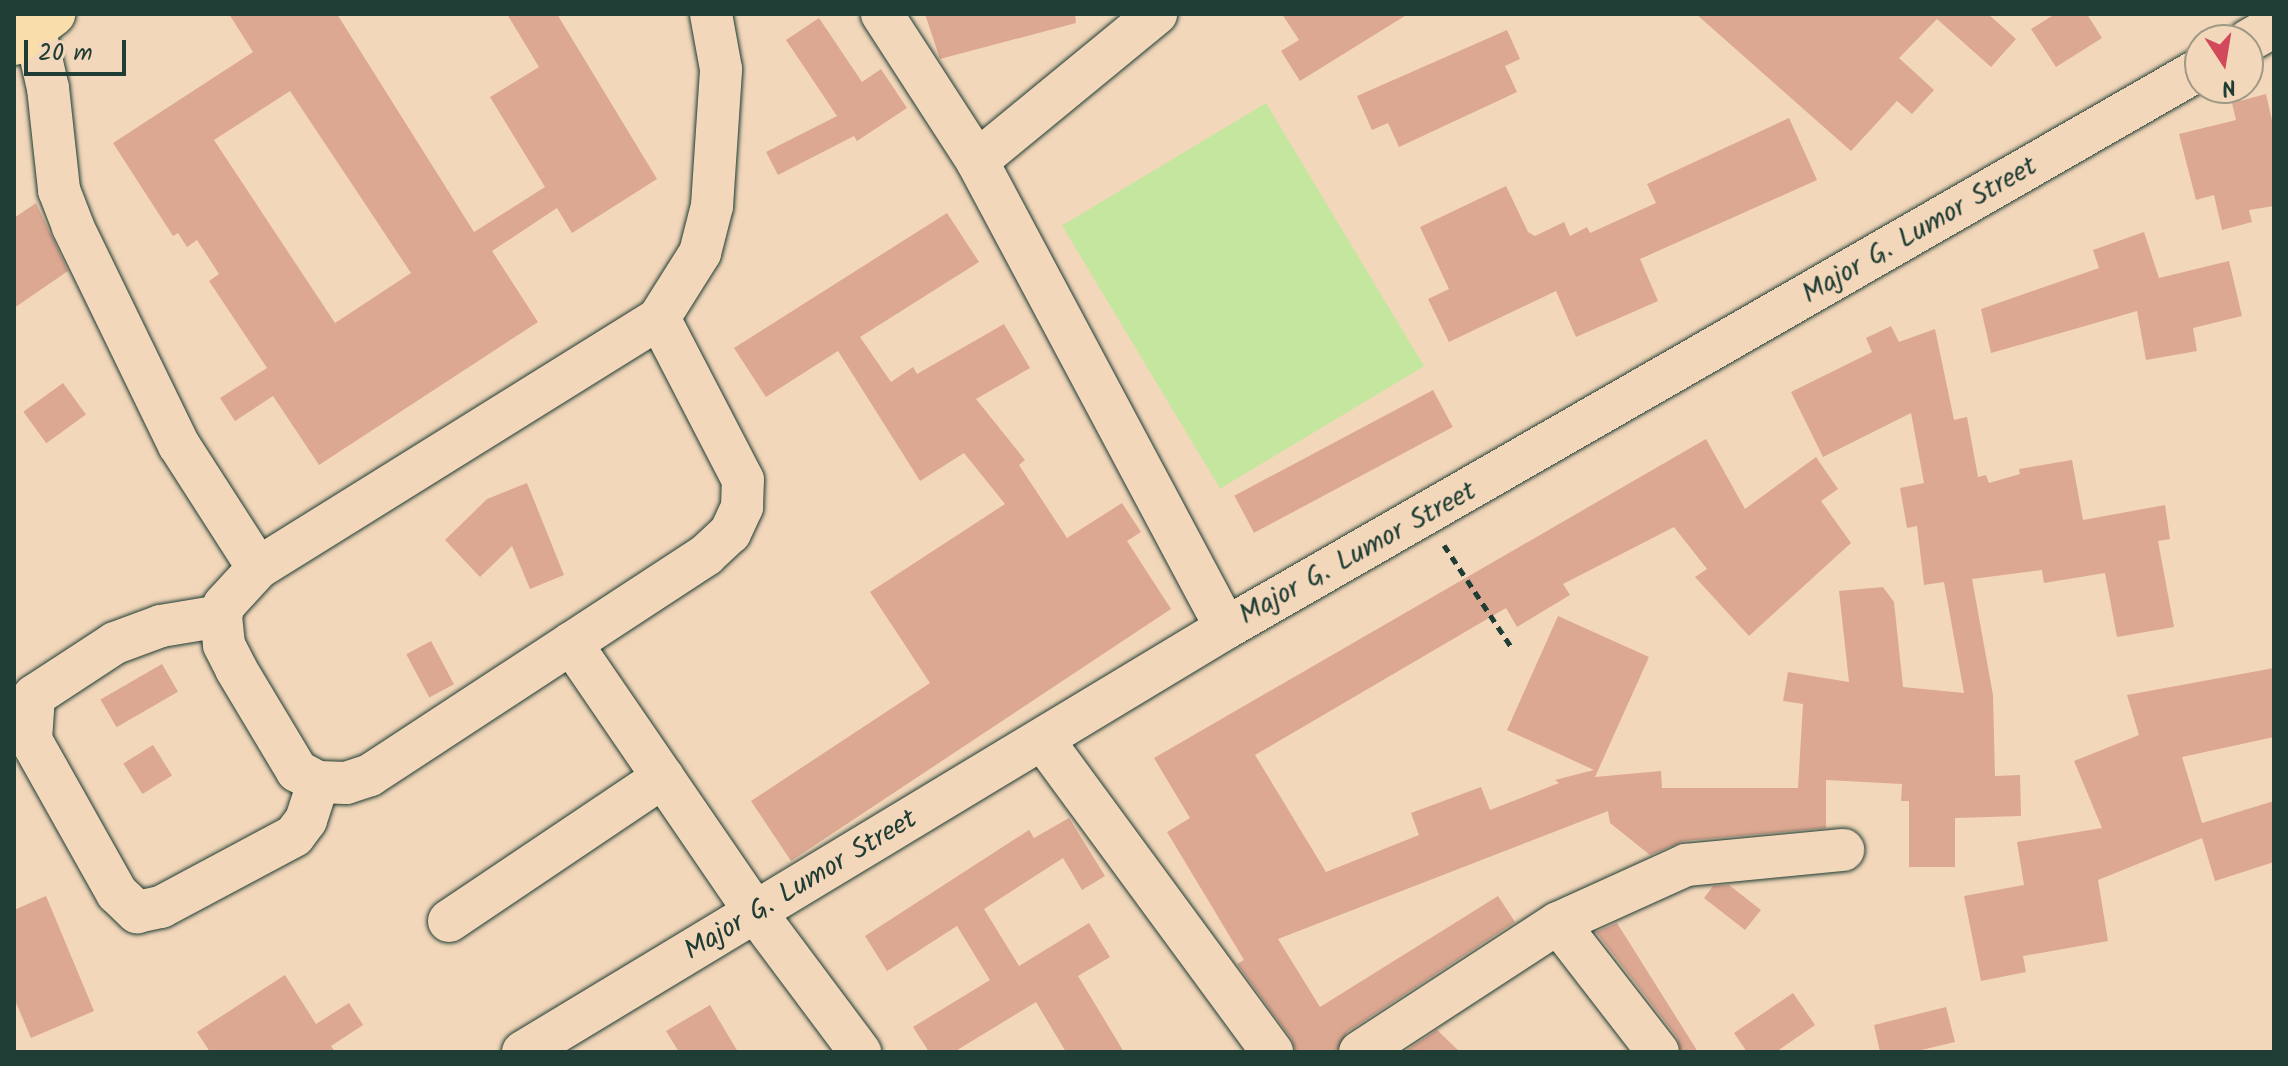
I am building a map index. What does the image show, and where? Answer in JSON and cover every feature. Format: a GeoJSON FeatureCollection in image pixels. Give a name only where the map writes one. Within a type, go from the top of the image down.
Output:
{"type":"FeatureCollection","features":[{"type":"Feature","properties":{"kind":"street"},"geometry":{"type":"LineString","coordinates":[[659,318],[731,449],[743,480],[742,507],[730,533],[706,555],[370,775],[346,783],[318,782],[297,771],[275,739],[224,645],[221,616],[224,605],[258,568],[659,318],[700,253],[712,206],[721,69],[711,14]]}},
{"type":"Feature","properties":{"kind":"street"},"geometry":{"type":"LineString","coordinates":[[882,14],[977,161],[1226,628]]}},
{"type":"Feature","properties":{"kind":"street"},"geometry":{"type":"LineString","coordinates":[[977,161],[1156,14]]}},
{"type":"Feature","properties":{"kind":"street"},"geometry":{"type":"LineString","coordinates":[[33,25],[48,88],[59,190],[73,227],[179,445],[258,568]]}},
{"type":"Feature","properties":{"kind":"street","name":"Major G. Lumor Street"},"geometry":{"type":"LineString","coordinates":[[523,1052],[1226,628],[1425,518],[2184,78]]}},
{"type":"Feature","properties":{"kind":"street"},"geometry":{"type":"LineString","coordinates":[[221,616],[161,626],[115,643],[34,696],[31,740],[117,893],[137,912],[161,907],[294,836],[306,820],[318,782]]}},
{"type":"Feature","properties":{"kind":"street"},"geometry":{"type":"LineString","coordinates":[[571,643],[756,913],[860,1052]]}},
{"type":"Feature","properties":{"kind":"street"},"geometry":{"type":"LineString","coordinates":[[1043,740],[1272,1052]]}},
{"type":"Feature","properties":{"kind":"street"},"geometry":{"type":"LineString","coordinates":[[449,921],[663,777]]}},
{"type":"Feature","properties":{"kind":"street"},"geometry":{"type":"LineString","coordinates":[[1360,1052],[1558,923],[1686,865],[1843,850]]}},
{"type":"Feature","properties":{"kind":"street"},"geometry":{"type":"LineString","coordinates":[[1558,923],[1658,1052]]}},
{"type":"Feature","properties":{"kind":"path"},"geometry":{"type":"LineString","coordinates":[[1425,518],[1512,648]]}},
{"type":"Feature","properties":{"kind":"green space"},"geometry":{"type":"Polygon","coordinates":[[[1266,103],[1424,366],[1220,489],[1062,226],[1266,103]]]}},
{"type":"Feature","properties":{"kind":"building"},"geometry":{"type":"Polygon","coordinates":[[[229,14],[337,14],[474,232],[545,187],[490,97],[539,67],[507,14],[557,14],[657,179],[572,233],[557,208],[492,251],[538,322],[319,465],[273,396],[235,421],[220,398],[267,368],[209,281],[219,274],[197,240],[187,247],[178,233],[173,236],[113,143],[253,52],[229,14]],[[290,91],[214,140],[335,323],[411,273],[290,91]]]}},
{"type":"Feature","properties":{"kind":"building"},"geometry":{"type":"Polygon","coordinates":[[[925,14],[1075,14],[1076,23],[940,59],[925,14]]]}},
{"type":"Feature","properties":{"kind":"building"},"geometry":{"type":"Polygon","coordinates":[[[1282,14],[1408,14],[1300,81],[1281,51],[1299,40],[1282,14]]]}},
{"type":"Feature","properties":{"kind":"building"},"geometry":{"type":"Polygon","coordinates":[[[1696,14],[1988,14],[2016,39],[1991,67],[1937,19],[1899,58],[1934,90],[1912,114],[1897,101],[1851,151],[1696,14]]]}},
{"type":"Feature","properties":{"kind":"building"},"geometry":{"type":"Polygon","coordinates":[[[2055,14],[2087,14],[2102,38],[2056,67],[2031,29],[2055,14]]]}},
{"type":"Feature","properties":{"kind":"building"},"geometry":{"type":"Polygon","coordinates":[[[819,18],[862,82],[881,69],[907,108],[857,141],[854,136],[778,175],[766,152],[837,116],[786,40],[819,18]]]}},
{"type":"Feature","properties":{"kind":"building"},"geometry":{"type":"Polygon","coordinates":[[[1507,30],[1520,59],[1505,66],[1517,92],[1399,147],[1388,123],[1372,130],[1357,96],[1507,30]]]}},
{"type":"Feature","properties":{"kind":"building"},"geometry":{"type":"Polygon","coordinates":[[[2264,95],[2274,129],[2274,206],[2249,210],[2252,222],[2222,230],[2214,195],[2196,200],[2179,134],[2236,120],[2232,104],[2264,104],[2264,95]]]}},
{"type":"Feature","properties":{"kind":"building"},"geometry":{"type":"Polygon","coordinates":[[[1789,118],[1817,180],[1640,259],[1658,301],[1576,337],[1556,291],[1449,342],[1428,299],[1449,289],[1420,227],[1506,186],[1528,232],[1535,236],[1564,222],[1570,236],[1587,227],[1590,233],[1656,203],[1647,184],[1789,118]]]}},
{"type":"Feature","properties":{"kind":"building"},"geometry":{"type":"Polygon","coordinates":[[[36,203],[68,271],[14,308],[14,218],[36,203]]]}},
{"type":"Feature","properties":{"kind":"building"},"geometry":{"type":"Polygon","coordinates":[[[947,213],[979,262],[860,337],[891,382],[913,367],[917,374],[1004,324],[1030,368],[976,399],[1025,460],[1019,465],[1067,538],[1122,503],[1141,532],[1127,541],[1171,609],[791,861],[751,801],[930,683],[870,592],[1005,504],[964,453],[920,481],[838,351],[766,397],[734,348],[947,213]]]}},
{"type":"Feature","properties":{"kind":"building"},"geometry":{"type":"Polygon","coordinates":[[[2144,232],[2159,278],[2229,261],[2242,316],[2193,328],[2197,351],[2146,360],[2137,311],[1991,353],[1981,309],[2099,268],[2093,250],[2144,232]]]}},
{"type":"Feature","properties":{"kind":"building"},"geometry":{"type":"Polygon","coordinates":[[[1891,326],[1899,342],[1935,329],[1954,420],[1967,417],[1978,477],[1986,475],[1989,483],[2020,474],[2019,469],[2072,460],[2083,520],[2165,505],[2170,539],[2158,541],[2174,627],[2117,637],[2105,573],[2044,583],[2042,570],[1972,579],[1993,695],[1995,776],[2020,775],[2021,816],[1955,818],[1955,867],[1909,867],[1909,801],[1901,801],[1902,784],[1826,780],[1826,828],[1684,841],[1650,855],[1610,823],[1608,811],[1278,939],[1320,1007],[1498,896],[1515,922],[1347,1032],[1336,1052],[1296,1052],[1291,1038],[1237,964],[1244,960],[1167,832],[1190,818],[1154,758],[1706,439],[1745,509],[1816,457],[1838,489],[1821,501],[1851,543],[1749,636],[1695,577],[1707,569],[1674,527],[1563,584],[1570,595],[1517,627],[1506,608],[1255,755],[1326,872],[1419,835],[1411,813],[1481,787],[1490,810],[1559,783],[1555,780],[1594,770],[1507,730],[1558,616],[1649,657],[1595,777],[1661,771],[1662,788],[1798,788],[1803,704],[1783,701],[1788,672],[1849,682],[1839,591],[1883,587],[1894,602],[1903,687],[1964,693],[1944,582],[1924,585],[1917,526],[1907,528],[1900,488],[1924,483],[1911,413],[1823,457],[1791,392],[1872,352],[1866,338],[1891,326]]]}},
{"type":"Feature","properties":{"kind":"building"},"geometry":{"type":"Polygon","coordinates":[[[63,383],[86,415],[46,443],[23,412],[63,383]]]}},
{"type":"Feature","properties":{"kind":"building"},"geometry":{"type":"Polygon","coordinates":[[[1433,390],[1453,427],[1254,533],[1234,496],[1433,390]]]}},
{"type":"Feature","properties":{"kind":"building"},"geometry":{"type":"Polygon","coordinates":[[[527,483],[564,575],[530,589],[512,546],[480,577],[445,540],[487,499],[527,483]]]}},
{"type":"Feature","properties":{"kind":"building"},"geometry":{"type":"Polygon","coordinates":[[[431,641],[454,684],[429,697],[406,654],[431,641]]]}},
{"type":"Feature","properties":{"kind":"building"},"geometry":{"type":"Polygon","coordinates":[[[162,664],[178,692],[117,727],[101,700],[162,664]]]}},
{"type":"Feature","properties":{"kind":"building"},"geometry":{"type":"Polygon","coordinates":[[[2274,668],[2274,737],[2182,757],[2202,823],[2274,801],[2274,862],[2215,881],[2202,838],[2098,880],[2108,941],[2023,956],[2026,972],[1981,981],[1964,896],[2024,885],[2017,842],[2102,828],[2074,761],[2139,735],[2127,695],[2274,668]]]}},
{"type":"Feature","properties":{"kind":"building"},"geometry":{"type":"Polygon","coordinates":[[[153,745],[172,776],[142,794],[123,764],[153,745]]]}},
{"type":"Feature","properties":{"kind":"building"},"geometry":{"type":"Polygon","coordinates":[[[1069,818],[1105,876],[1082,890],[1063,858],[984,909],[1019,966],[1089,923],[1110,957],[1078,976],[1124,1052],[1066,1052],[1036,1002],[954,1052],[929,1052],[913,1027],[990,980],[957,926],[887,971],[865,936],[1029,830],[1034,838],[1069,818]]]}},
{"type":"Feature","properties":{"kind":"building"},"geometry":{"type":"Polygon","coordinates":[[[1729,885],[1761,910],[1745,930],[1704,898],[1713,886],[1729,885]]]}},
{"type":"Feature","properties":{"kind":"building"},"geometry":{"type":"Polygon","coordinates":[[[46,896],[94,1011],[31,1038],[14,998],[14,910],[46,896]]]}},
{"type":"Feature","properties":{"kind":"building"},"geometry":{"type":"Polygon","coordinates":[[[1617,923],[1698,1052],[1681,1052],[1677,1037],[1596,932],[1617,923]]]}},
{"type":"Feature","properties":{"kind":"building"},"geometry":{"type":"Polygon","coordinates":[[[285,975],[316,1024],[349,1003],[363,1025],[331,1046],[335,1052],[210,1052],[197,1032],[285,975]]]}},
{"type":"Feature","properties":{"kind":"building"},"geometry":{"type":"Polygon","coordinates":[[[1793,993],[1815,1025],[1776,1052],[1747,1052],[1734,1033],[1793,993]]]}},
{"type":"Feature","properties":{"kind":"building"},"geometry":{"type":"Polygon","coordinates":[[[710,1005],[738,1052],[679,1052],[666,1031],[710,1005]]]}},
{"type":"Feature","properties":{"kind":"building"},"geometry":{"type":"Polygon","coordinates":[[[1946,1007],[1955,1042],[1913,1052],[1880,1052],[1874,1025],[1946,1007]]]}},
{"type":"Feature","properties":{"kind":"building"},"geometry":{"type":"Polygon","coordinates":[[[1437,1030],[1460,1052],[1404,1052],[1437,1030]]]}}]}
